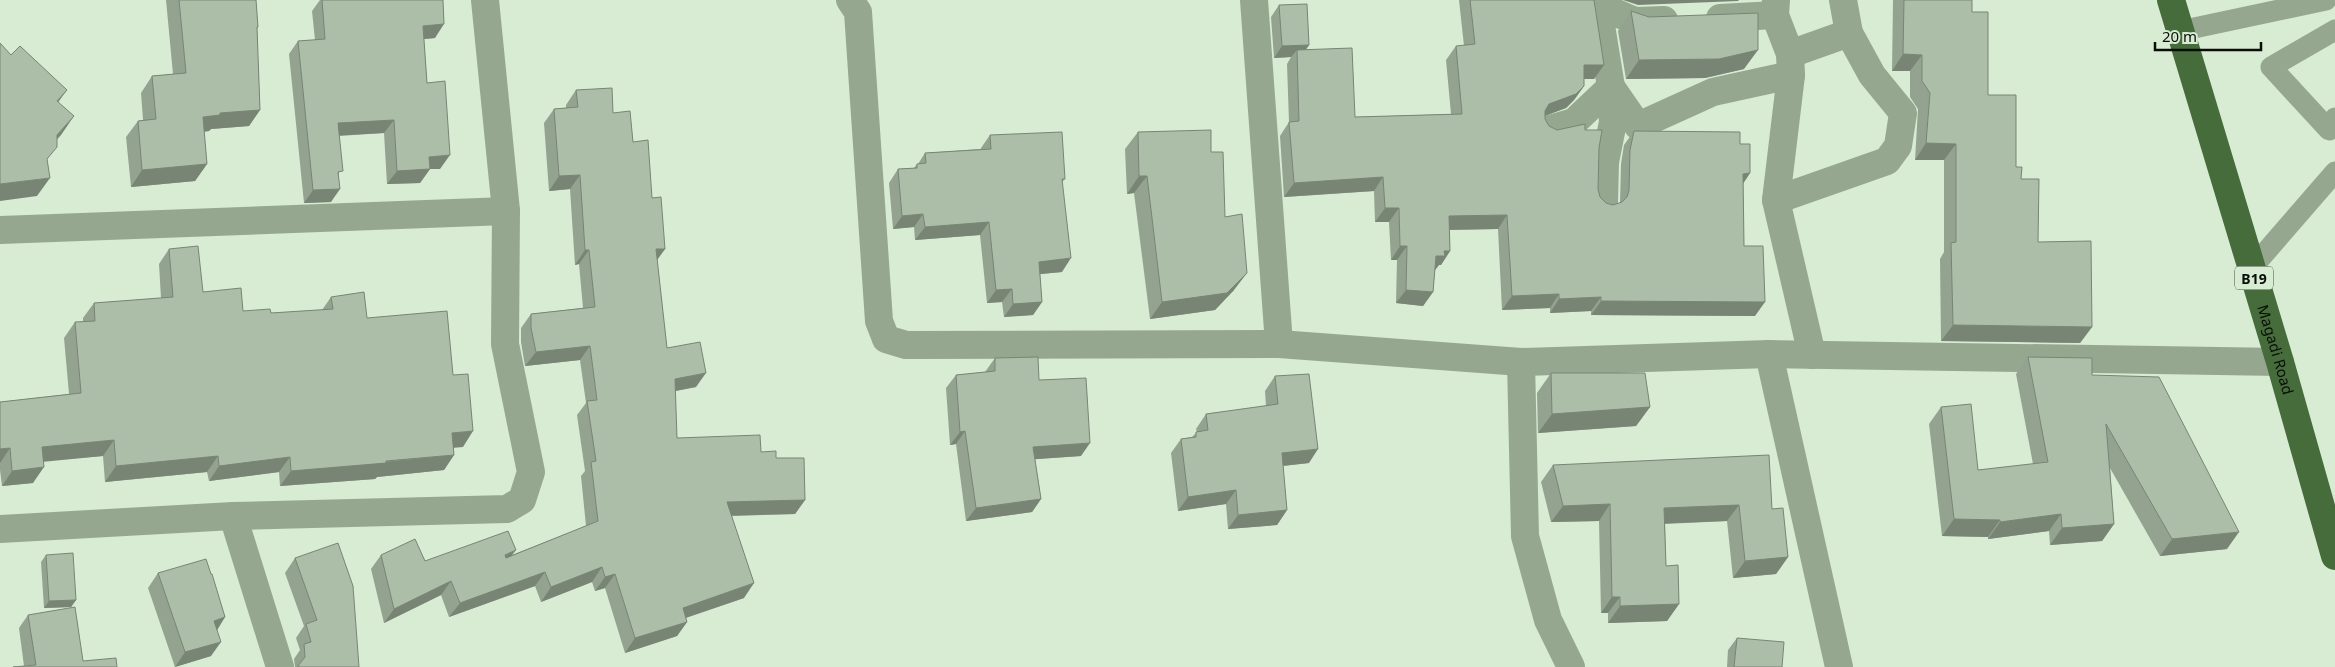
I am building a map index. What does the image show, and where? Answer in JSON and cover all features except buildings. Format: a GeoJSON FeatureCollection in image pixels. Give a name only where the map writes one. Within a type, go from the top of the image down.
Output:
{"type":"FeatureCollection","features":[{"type":"Feature","properties":{"kind":"highway","name":"Magadi Road"},"geometry":{"type":"LineString","coordinates":[[2171,0],[2280,362],[2335,556]]}},
{"type":"Feature","properties":{"kind":"street"},"geometry":{"type":"LineString","coordinates":[[0,530],[233,516],[507,509],[522,500],[531,472],[505,344],[506,210],[485,0]]}},
{"type":"Feature","properties":{"kind":"street"},"geometry":{"type":"LineString","coordinates":[[850,0],[858,12],[878,321],[886,339],[906,345],[1279,344],[1521,362],[1769,354],[2280,362]]}},
{"type":"Feature","properties":{"kind":"street"},"geometry":{"type":"LineString","coordinates":[[1254,0],[1279,344]]}},
{"type":"Feature","properties":{"kind":"street"},"geometry":{"type":"LineString","coordinates":[[1776,200],[1887,161],[1898,146],[1903,113],[1872,75],[1848,33],[1843,0]]}},
{"type":"Feature","properties":{"kind":"street"},"geometry":{"type":"LineString","coordinates":[[1604,203],[1605,162],[1613,122],[1611,87],[1599,13],[1614,12],[1635,21],[1775,8],[1791,64],[1776,200],[1812,355]]}},
{"type":"Feature","properties":{"kind":"street"},"geometry":{"type":"LineString","coordinates":[[1611,87],[1638,126],[1713,92],[1791,64],[1848,33]]}},
{"type":"Feature","properties":{"kind":"street"},"geometry":{"type":"LineString","coordinates":[[1550,129],[1574,122],[1611,87]]}},
{"type":"Feature","properties":{"kind":"street"},"geometry":{"type":"LineString","coordinates":[[0,230],[506,210]]}},
{"type":"Feature","properties":{"kind":"street"},"geometry":{"type":"LineString","coordinates":[[1769,354],[1839,667]]}},
{"type":"Feature","properties":{"kind":"street"},"geometry":{"type":"LineString","coordinates":[[1521,362],[1524,536],[1548,620],[1571,667]]}},
{"type":"Feature","properties":{"kind":"street"},"geometry":{"type":"LineString","coordinates":[[233,516],[280,667]]}},
{"type":"Feature","properties":{"kind":"lane"},"geometry":{"type":"LineString","coordinates":[[2180,31],[2326,0]]}},
{"type":"Feature","properties":{"kind":"lane"},"geometry":{"type":"LineString","coordinates":[[2335,30],[2271,68],[2329,130],[2335,118]]}},
{"type":"Feature","properties":{"kind":"lane"},"geometry":{"type":"LineString","coordinates":[[2251,269],[2335,172]]}}]}
